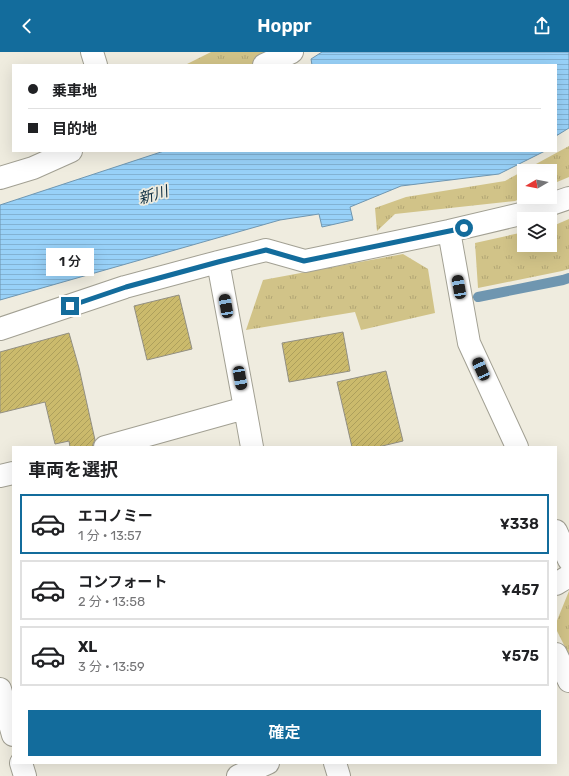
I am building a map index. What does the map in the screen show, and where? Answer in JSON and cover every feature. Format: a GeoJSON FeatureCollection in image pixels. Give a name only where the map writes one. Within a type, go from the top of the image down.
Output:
{"type":"FeatureCollection","features":[{"type":"Feature","properties":{"kind":"street"},"geometry":{"type":"LineString","coordinates":[[92,52],[96,64]]}},
{"type":"Feature","properties":{"kind":"street"},"geometry":{"type":"LineString","coordinates":[[266,64],[292,52]]}},
{"type":"Feature","properties":{"kind":"street"},"geometry":{"type":"LineString","coordinates":[[0,178],[33,168],[69,152]]}},
{"type":"Feature","properties":{"kind":"street"},"geometry":{"type":"LineString","coordinates":[[0,329],[126,287],[266,250],[304,261],[449,231],[525,213],[569,198]]}},
{"type":"Feature","properties":{"kind":"street"},"geometry":{"type":"LineString","coordinates":[[449,231],[469,343],[517,446]]}},
{"type":"Feature","properties":{"kind":"street"},"geometry":{"type":"LineString","coordinates":[[218,262],[252,446]]}},
{"type":"Feature","properties":{"kind":"street"},"geometry":{"type":"LineString","coordinates":[[109,446],[245,408]]}},
{"type":"Feature","properties":{"kind":"street"},"geometry":{"type":"LineString","coordinates":[[0,476],[12,473]]}},
{"type":"Feature","properties":{"kind":"street"},"geometry":{"type":"LineString","coordinates":[[557,533],[569,560]]}},
{"type":"Feature","properties":{"kind":"street"},"geometry":{"type":"LineString","coordinates":[[557,583],[569,576]]}},
{"type":"Feature","properties":{"kind":"street"},"geometry":{"type":"LineString","coordinates":[[557,656],[569,681]]}},
{"type":"Feature","properties":{"kind":"street"},"geometry":{"type":"LineString","coordinates":[[0,689],[12,731]]}},
{"type":"Feature","properties":{"kind":"street"},"geometry":{"type":"LineString","coordinates":[[21,764],[24,776]]}},
{"type":"Feature","properties":{"kind":"street"},"geometry":{"type":"LineString","coordinates":[[238,776],[266,764]]}},
{"type":"Feature","properties":{"kind":"street"},"geometry":{"type":"LineString","coordinates":[[335,764],[339,776]]}},
{"type":"Feature","properties":{"kind":"green space"},"geometry":{"type":"Polygon","coordinates":[[[211,52],[288,52],[291,64],[187,64],[211,52]]]}},
{"type":"Feature","properties":{"kind":"green space"},"geometry":{"type":"Polygon","coordinates":[[[569,146],[569,177],[557,182],[557,164],[536,164],[569,146]]]}},
{"type":"Feature","properties":{"kind":"green space"},"geometry":{"type":"Polygon","coordinates":[[[517,174],[517,200],[395,214],[377,231],[375,208],[406,197],[505,181],[517,174]]]}},
{"type":"Feature","properties":{"kind":"green space"},"geometry":{"type":"Polygon","coordinates":[[[569,219],[569,269],[478,288],[475,243],[517,234],[517,252],[557,252],[557,224],[569,219]]]}},
{"type":"Feature","properties":{"kind":"green space"},"geometry":{"type":"Polygon","coordinates":[[[403,254],[428,269],[435,313],[361,330],[355,312],[246,330],[263,280],[403,254]]]}},
{"type":"Feature","properties":{"kind":"green space"},"geometry":{"type":"Polygon","coordinates":[[[569,591],[569,655],[557,631],[557,621],[569,591]]]}},
{"type":"Feature","properties":{"kind":"water"},"geometry":{"type":"Polygon","coordinates":[[[322,52],[569,52],[569,128],[557,135],[557,64],[312,64],[311,59],[322,52]]]}},
{"type":"Feature","properties":{"kind":"water","name":"新川"},"geometry":{"type":"Polygon","coordinates":[[[161,152],[543,152],[499,174],[401,186],[350,207],[353,220],[322,227],[319,214],[280,220],[0,300],[0,205],[161,152]]]}},
{"type":"Feature","properties":{"kind":"building"},"geometry":{"type":"Polygon","coordinates":[[[179,295],[192,349],[147,360],[134,306],[179,295]]]}},
{"type":"Feature","properties":{"kind":"building"},"geometry":{"type":"Polygon","coordinates":[[[343,332],[350,371],[289,382],[282,343],[343,332]]]}},
{"type":"Feature","properties":{"kind":"building"},"geometry":{"type":"Polygon","coordinates":[[[69,333],[79,368],[95,440],[93,446],[70,446],[69,441],[55,444],[45,402],[0,413],[0,352],[69,333]]]}},
{"type":"Feature","properties":{"kind":"building"},"geometry":{"type":"Polygon","coordinates":[[[386,371],[403,441],[382,446],[352,446],[337,382],[386,371]]]}},
{"type":"Feature","properties":{"kind":"waterway"},"geometry":{"type":"LineString","coordinates":[[478,297],[569,278]]}},
{"type":"Feature","properties":{"kind":"route"},"geometry":{"type":"LineString","coordinates":[[70,306],[126,287],[266,250],[304,261],[464,228]]}}]}
